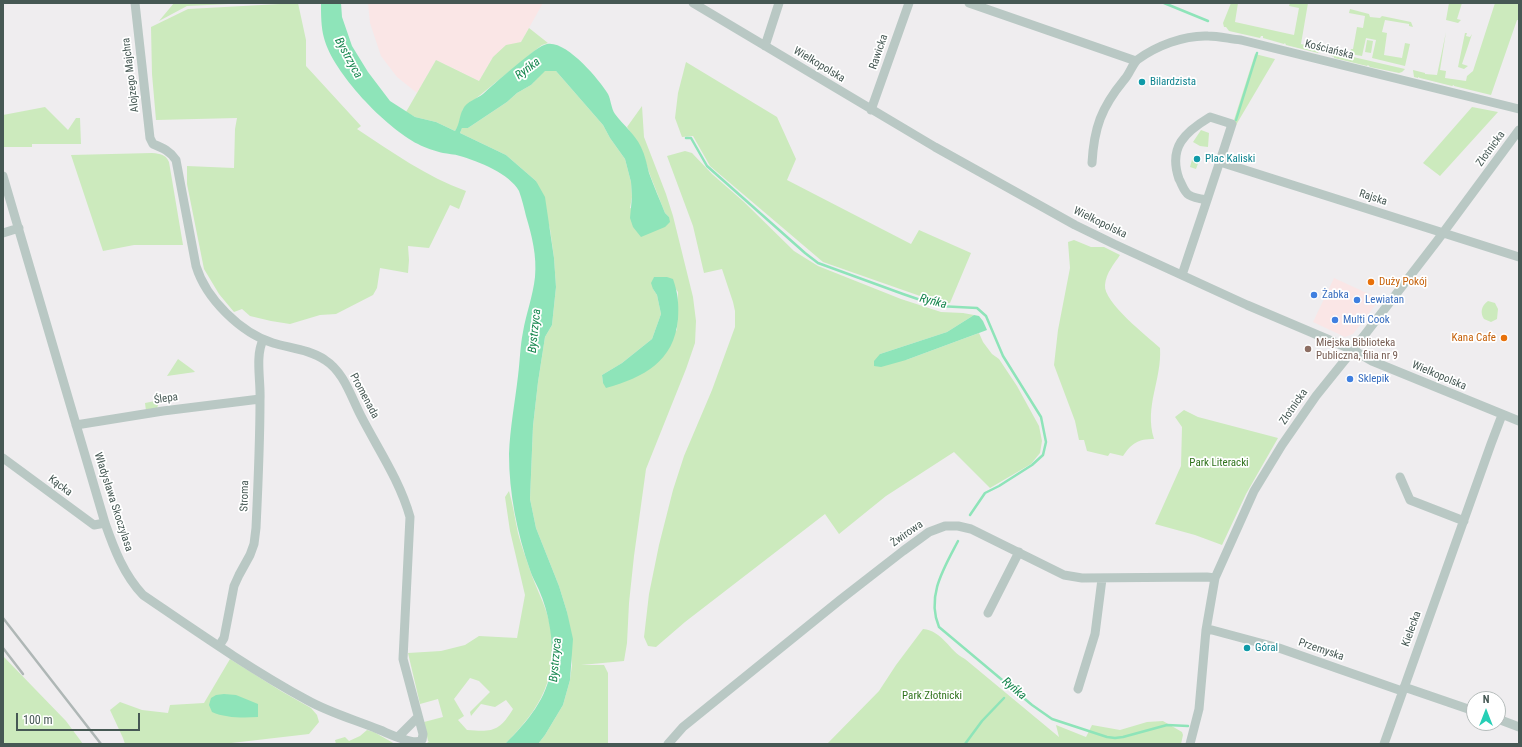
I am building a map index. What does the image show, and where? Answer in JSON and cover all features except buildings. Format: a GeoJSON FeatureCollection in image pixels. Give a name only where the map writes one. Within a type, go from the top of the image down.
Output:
{"type":"FeatureCollection","features":[{"type":"Feature","properties":{"kind":"street","name":"Alojzego Majchra"},"geometry":{"type":"LineString","coordinates":[[135,3],[150,138],[153,144]]}},
{"type":"Feature","properties":{"kind":"street","name":"Wielkopolska"},"geometry":{"type":"LineString","coordinates":[[693,3],[871,110],[1075,225],[1182,275],[1353,350],[1372,361],[1519,421]]}},
{"type":"Feature","properties":{"kind":"street"},"geometry":{"type":"LineString","coordinates":[[764,46],[779,3]]}},
{"type":"Feature","properties":{"kind":"street","name":"Rawicka"},"geometry":{"type":"LineString","coordinates":[[871,110],[909,3]]}},
{"type":"Feature","properties":{"kind":"street"},"geometry":{"type":"LineString","coordinates":[[969,3],[1136,61],[1129,75],[1112,96],[1101,116],[1096,130],[1092,163]]}},
{"type":"Feature","properties":{"kind":"street","name":"Kościańska"},"geometry":{"type":"LineString","coordinates":[[1136,61],[1167,44],[1182,39],[1198,36],[1218,36],[1241,40],[1519,109]]}},
{"type":"Feature","properties":{"kind":"street"},"geometry":{"type":"LineString","coordinates":[[1182,275],[1220,162],[1232,124],[1210,116],[1186,133],[1179,144],[1175,160],[1175,165],[1183,188],[1188,194],[1207,200]]}},
{"type":"Feature","properties":{"kind":"street","name":"Złotnicka"},"geometry":{"type":"LineString","coordinates":[[1190,744],[1199,709],[1206,630],[1215,578],[1254,491],[1282,445],[1316,396],[1443,233],[1519,130]]}},
{"type":"Feature","properties":{"kind":"street","name":"Promenada"},"geometry":{"type":"LineString","coordinates":[[153,144],[166,148],[176,160],[196,266],[199,277],[205,288],[221,308],[235,321],[263,340],[315,355],[326,360],[346,385],[360,416],[403,496],[410,517],[403,659],[423,734],[422,740],[415,742],[398,737]]}},
{"type":"Feature","properties":{"kind":"street","name":"Rajska"},"geometry":{"type":"LineString","coordinates":[[1220,162],[1519,257]]}},
{"type":"Feature","properties":{"kind":"street","name":"Władysława Skoczylasa"},"geometry":{"type":"LineString","coordinates":[[3,176],[105,523],[120,561],[135,586],[143,595],[219,646],[308,701],[398,737]]}},
{"type":"Feature","properties":{"kind":"street"},"geometry":{"type":"LineString","coordinates":[[3,233],[19,228]]}},
{"type":"Feature","properties":{"kind":"street","name":"Stroma"},"geometry":{"type":"LineString","coordinates":[[219,646],[224,638],[234,586],[254,544],[256,528],[260,400],[259,358],[260,345],[263,340]]}},
{"type":"Feature","properties":{"kind":"street","name":"Ślepa"},"geometry":{"type":"LineString","coordinates":[[76,425],[164,411],[260,400]]}},
{"type":"Feature","properties":{"kind":"street","name":"Kielecka"},"geometry":{"type":"LineString","coordinates":[[1384,744],[1502,415]]}},
{"type":"Feature","properties":{"kind":"street","name":"Kącka"},"geometry":{"type":"LineString","coordinates":[[3,458],[94,526],[105,523]]}},
{"type":"Feature","properties":{"kind":"street"},"geometry":{"type":"LineString","coordinates":[[1400,478],[1410,500],[1464,521]]}},
{"type":"Feature","properties":{"kind":"street","name":"Żwirowa"},"geometry":{"type":"LineString","coordinates":[[668,744],[687,724],[840,600],[903,551],[937,528],[958,526],[982,534],[1064,575],[1102,579],[1215,578]]}},
{"type":"Feature","properties":{"kind":"street"},"geometry":{"type":"LineString","coordinates":[[988,613],[1019,552]]}},
{"type":"Feature","properties":{"kind":"street"},"geometry":{"type":"LineString","coordinates":[[1078,689],[1095,634],[1102,579]]}},
{"type":"Feature","properties":{"kind":"street","name":"Przemyska"},"geometry":{"type":"LineString","coordinates":[[1206,630],[1212,630],[1279,648],[1466,709]]}},
{"type":"Feature","properties":{"kind":"street"},"geometry":{"type":"LineString","coordinates":[[398,737],[418,717]]}},
{"type":"Feature","properties":{"kind":"street"},"geometry":{"type":"LineString","coordinates":[[1506,722],[1519,727]]}},
{"type":"Feature","properties":{"kind":"shaded area"},"geometry":{"type":"Polygon","coordinates":[[[368,3],[543,3],[521,42],[493,57],[479,81],[436,60],[417,93],[397,77],[381,56],[370,23],[368,3]]]}},
{"type":"Feature","properties":{"kind":"shaded area"},"geometry":{"type":"Polygon","coordinates":[[[1334,278],[1380,299],[1353,334],[1345,337],[1313,322],[1334,278]]]}},
{"type":"Feature","properties":{"kind":"green space"},"geometry":{"type":"Polygon","coordinates":[[[174,3],[250,3],[187,6],[159,21],[174,3]]]}},
{"type":"Feature","properties":{"kind":"green space"},"geometry":{"type":"Polygon","coordinates":[[[298,3],[306,40],[306,66],[361,126],[357,129],[437,179],[466,191],[459,209],[450,205],[429,248],[408,246],[408,273],[380,268],[377,288],[373,295],[336,314],[320,315],[290,324],[250,316],[242,309],[234,312],[219,294],[204,269],[187,184],[187,166],[234,168],[235,129],[237,118],[156,120],[152,74],[151,27],[188,9],[298,3]]]}},
{"type":"Feature","properties":{"kind":"green space"},"geometry":{"type":"Polygon","coordinates":[[[1231,3],[1238,3],[1235,22],[1294,35],[1299,8],[1289,6],[1290,3],[1308,3],[1301,44],[1314,47],[1315,44],[1321,45],[1318,53],[1263,38],[1263,36],[1260,38],[1229,31],[1226,27],[1224,27],[1223,23],[1231,3]]]}},
{"type":"Feature","properties":{"kind":"green space"},"geometry":{"type":"Polygon","coordinates":[[[1449,3],[1462,3],[1457,19],[1461,20],[1458,23],[1446,20],[1449,3]]]}},
{"type":"Feature","properties":{"kind":"green space"},"geometry":{"type":"Polygon","coordinates":[[[1495,3],[1519,3],[1519,20],[1517,20],[1491,95],[1454,85],[1452,86],[1414,77],[1413,70],[1425,74],[1437,75],[1446,32],[1440,70],[1446,71],[1445,78],[1466,81],[1467,76],[1473,71],[1495,3]]]}},
{"type":"Feature","properties":{"kind":"green space"},"geometry":{"type":"Polygon","coordinates":[[[1350,9],[1369,14],[1370,17],[1380,18],[1382,16],[1411,22],[1413,27],[1409,26],[1409,24],[1385,20],[1382,32],[1387,33],[1384,55],[1402,58],[1405,43],[1410,44],[1405,66],[1372,58],[1376,40],[1366,38],[1362,56],[1350,54],[1351,49],[1353,49],[1357,27],[1363,28],[1365,16],[1349,13],[1350,9]]]}},
{"type":"Feature","properties":{"kind":"green space"},"geometry":{"type":"Polygon","coordinates":[[[529,28],[548,43],[542,45],[463,109],[458,127],[455,131],[436,122],[415,117],[406,112],[436,60],[479,81],[493,57],[506,45],[521,42],[529,28]]]}},
{"type":"Feature","properties":{"kind":"green space"},"geometry":{"type":"Polygon","coordinates":[[[1465,33],[1467,33],[1466,36],[1470,37],[1472,34],[1462,64],[1468,66],[1464,69],[1458,67],[1465,33]]]}},
{"type":"Feature","properties":{"kind":"green space"},"geometry":{"type":"Polygon","coordinates":[[[1367,40],[1373,41],[1371,53],[1365,52],[1367,40]]]}},
{"type":"Feature","properties":{"kind":"green space"},"geometry":{"type":"Polygon","coordinates":[[[1331,50],[1336,53],[1405,69],[1399,73],[1334,58],[1334,56],[1333,57],[1329,53],[1331,50]]]}},
{"type":"Feature","properties":{"kind":"green space"},"geometry":{"type":"Polygon","coordinates":[[[1255,54],[1275,59],[1236,125],[1234,120],[1255,54]]]}},
{"type":"Feature","properties":{"kind":"green space"},"geometry":{"type":"Polygon","coordinates":[[[686,62],[777,117],[796,159],[787,180],[911,244],[919,230],[971,253],[950,303],[940,303],[823,262],[710,166],[693,136],[682,137],[675,118],[678,93],[686,62]]]}},
{"type":"Feature","properties":{"kind":"green space"},"geometry":{"type":"Polygon","coordinates":[[[545,70],[556,71],[603,125],[625,159],[631,182],[632,197],[630,208],[669,217],[665,213],[641,148],[627,127],[642,106],[644,137],[673,216],[693,297],[696,321],[695,343],[646,469],[634,556],[629,603],[627,643],[624,661],[581,665],[604,665],[608,673],[608,744],[538,744],[563,705],[570,680],[572,665],[567,612],[559,586],[536,528],[530,499],[533,426],[538,382],[545,337],[552,325],[556,287],[554,258],[550,229],[536,181],[506,155],[460,133],[462,128],[468,128],[507,102],[517,93],[531,85],[545,70]],[[654,277],[653,289],[657,295],[661,314],[652,339],[622,363],[602,375],[603,383],[677,330],[678,292],[667,277],[654,277]]]}},
{"type":"Feature","properties":{"kind":"green space"},"geometry":{"type":"Polygon","coordinates":[[[45,107],[68,130],[76,118],[80,118],[81,144],[32,144],[32,147],[3,147],[3,115],[45,107]]]}},
{"type":"Feature","properties":{"kind":"green space"},"geometry":{"type":"Polygon","coordinates":[[[1472,107],[1498,112],[1440,176],[1423,163],[1472,107]]]}},
{"type":"Feature","properties":{"kind":"green space"},"geometry":{"type":"Polygon","coordinates":[[[1201,130],[1209,133],[1208,147],[1200,146],[1193,142],[1201,130]]]}},
{"type":"Feature","properties":{"kind":"green space"},"geometry":{"type":"Polygon","coordinates":[[[685,151],[692,153],[712,174],[744,202],[794,251],[818,266],[901,299],[941,312],[974,315],[947,332],[880,354],[906,360],[979,333],[983,342],[992,354],[999,359],[1017,386],[1039,426],[1042,441],[1040,453],[1031,464],[990,488],[954,452],[886,496],[839,534],[825,514],[685,622],[656,647],[648,646],[644,637],[649,594],[659,545],[673,490],[684,456],[712,390],[735,327],[735,311],[733,302],[722,269],[704,273],[693,226],[667,156],[685,151]]]}},
{"type":"Feature","properties":{"kind":"green space"},"geometry":{"type":"Polygon","coordinates":[[[152,153],[166,157],[169,162],[183,245],[134,245],[103,251],[71,155],[152,153]]]}},
{"type":"Feature","properties":{"kind":"green space"},"geometry":{"type":"Polygon","coordinates":[[[1193,156],[1200,158],[1196,169],[1190,167],[1193,156]]]}},
{"type":"Feature","properties":{"kind":"green space"},"geometry":{"type":"Polygon","coordinates":[[[1074,240],[1091,247],[1104,247],[1120,255],[1107,277],[1105,285],[1106,292],[1118,309],[1160,348],[1160,360],[1151,415],[1151,427],[1154,439],[1136,443],[1129,448],[1123,456],[1110,453],[1108,456],[1087,451],[1084,440],[1079,440],[1075,421],[1054,365],[1058,330],[1070,268],[1068,242],[1074,240]]]}},
{"type":"Feature","properties":{"kind":"green space"},"geometry":{"type":"Polygon","coordinates":[[[1488,301],[1495,303],[1498,309],[1497,319],[1491,322],[1484,319],[1482,314],[1483,307],[1488,301]]]}},
{"type":"Feature","properties":{"kind":"green space"},"geometry":{"type":"Polygon","coordinates":[[[178,359],[193,370],[195,372],[167,376],[178,359]]]}},
{"type":"Feature","properties":{"kind":"green space"},"geometry":{"type":"Polygon","coordinates":[[[160,400],[157,408],[146,411],[145,403],[160,400]]]}},
{"type":"Feature","properties":{"kind":"green space","name":"Park Literacki"},"geometry":{"type":"Polygon","coordinates":[[[1184,410],[1198,417],[1278,438],[1246,494],[1222,545],[1195,535],[1155,524],[1181,466],[1182,427],[1175,417],[1184,410]]]}},
{"type":"Feature","properties":{"kind":"green space"},"geometry":{"type":"Polygon","coordinates":[[[509,491],[518,533],[532,577],[550,625],[552,660],[549,676],[537,704],[528,718],[505,744],[426,744],[429,741],[424,722],[443,717],[438,699],[420,704],[408,653],[441,651],[465,645],[479,636],[517,638],[525,595],[510,531],[505,497],[509,491]],[[470,678],[454,699],[464,716],[458,720],[467,730],[483,731],[494,729],[508,717],[513,709],[506,700],[495,707],[481,704],[471,716],[470,712],[490,692],[479,681],[470,678]]]}},
{"type":"Feature","properties":{"kind":"green space","name":"Park Złotnicki"},"geometry":{"type":"Polygon","coordinates":[[[923,629],[936,633],[954,651],[1059,737],[1056,725],[1086,737],[1092,725],[1120,730],[1147,722],[1163,721],[1182,732],[1183,735],[1181,744],[827,744],[879,691],[923,629]]]}},
{"type":"Feature","properties":{"kind":"green space"},"geometry":{"type":"Polygon","coordinates":[[[3,656],[66,721],[83,744],[3,744],[3,656]]]}},
{"type":"Feature","properties":{"kind":"green space"},"geometry":{"type":"Polygon","coordinates":[[[230,659],[311,708],[317,715],[319,722],[309,734],[223,744],[125,744],[110,710],[120,702],[142,710],[168,713],[170,705],[204,703],[230,659]]]}},
{"type":"Feature","properties":{"kind":"green space"},"geometry":{"type":"Polygon","coordinates":[[[367,730],[374,732],[395,744],[336,744],[335,740],[345,737],[349,741],[360,736],[367,730]]]}},
{"type":"Feature","properties":{"kind":"water","name":"Bystrzyca"},"geometry":{"type":"Polygon","coordinates":[[[321,3],[341,3],[342,17],[352,46],[368,72],[390,101],[415,117],[436,122],[455,131],[465,106],[483,94],[534,51],[547,44],[555,44],[563,48],[581,62],[604,87],[615,114],[638,142],[644,153],[649,173],[665,213],[669,217],[670,222],[665,227],[641,237],[633,227],[630,218],[632,197],[631,182],[625,159],[603,125],[556,71],[545,71],[531,85],[517,93],[507,102],[468,128],[462,128],[460,133],[506,155],[536,181],[545,197],[554,258],[556,287],[552,325],[545,337],[538,382],[533,426],[530,499],[536,528],[559,586],[573,639],[570,680],[563,705],[538,744],[505,744],[521,727],[541,699],[549,678],[552,657],[550,627],[546,608],[531,573],[521,542],[512,498],[509,469],[510,434],[519,370],[521,343],[535,277],[534,246],[522,200],[515,185],[509,179],[493,169],[467,158],[440,152],[421,145],[391,126],[377,113],[349,83],[329,52],[322,29],[321,3]]]}},
{"type":"Feature","properties":{"kind":"water"},"geometry":{"type":"Polygon","coordinates":[[[654,277],[667,277],[673,279],[676,289],[678,319],[675,334],[670,346],[655,366],[633,379],[606,388],[603,383],[602,375],[622,363],[652,339],[661,314],[657,295],[651,283],[654,277]]]}},
{"type":"Feature","properties":{"kind":"water"},"geometry":{"type":"Polygon","coordinates":[[[974,315],[979,316],[987,330],[906,360],[881,367],[874,366],[874,361],[880,354],[947,332],[974,315]]]}},
{"type":"Feature","properties":{"kind":"water"},"geometry":{"type":"Polygon","coordinates":[[[216,695],[236,695],[258,704],[258,717],[228,716],[212,712],[209,705],[211,698],[216,695]]]}},
{"type":"Feature","properties":{"kind":"waterway"},"geometry":{"type":"LineString","coordinates":[[1164,3],[1208,21]]}},
{"type":"Feature","properties":{"kind":"waterway"},"geometry":{"type":"LineString","coordinates":[[1236,120],[1257,53]]}},
{"type":"Feature","properties":{"kind":"waterway","name":"Ryńka"},"geometry":{"type":"LineString","coordinates":[[686,138],[691,138],[707,166],[818,263],[938,306],[977,308],[986,316],[1003,356],[1041,417],[1046,442],[1043,455],[1032,465],[985,493],[970,515]]}},
{"type":"Feature","properties":{"kind":"waterway","name":"Ryńka"},"geometry":{"type":"LineString","coordinates":[[958,541],[938,582],[935,604],[939,627],[1032,705],[1052,719],[1107,737],[1123,737],[1167,725],[1188,726]]}},
{"type":"Feature","properties":{"kind":"waterway"},"geometry":{"type":"LineString","coordinates":[[965,744],[982,721],[1004,698]]}},
{"type":"Feature","properties":{"kind":"railway"},"geometry":{"type":"LineString","coordinates":[[3,618],[101,744]]}},
{"type":"Feature","properties":{"kind":"railway"},"geometry":{"type":"LineString","coordinates":[[3,648],[23,674]]}},
{"type":"Feature","properties":{"kind":"place","name":"Bilardzista"},"geometry":{"type":"Point","coordinates":[1142,82]}},
{"type":"Feature","properties":{"kind":"place","name":"Plac Kaliski"},"geometry":{"type":"Point","coordinates":[1197,159]}},
{"type":"Feature","properties":{"kind":"place","name":"Duży Pokój"},"geometry":{"type":"Point","coordinates":[1371,282]}},
{"type":"Feature","properties":{"kind":"place","name":"Żabka"},"geometry":{"type":"Point","coordinates":[1314,295]}},
{"type":"Feature","properties":{"kind":"place","name":"Lewiatan"},"geometry":{"type":"Point","coordinates":[1357,300]}},
{"type":"Feature","properties":{"kind":"place","name":"Multi Cook"},"geometry":{"type":"Point","coordinates":[1335,320]}},
{"type":"Feature","properties":{"kind":"place","name":"Kana Cafe"},"geometry":{"type":"Point","coordinates":[1504,338]}},
{"type":"Feature","properties":{"kind":"place","name":"Miejska Biblioteka Publiczna, filia nr 9"},"geometry":{"type":"Point","coordinates":[1308,349]}},
{"type":"Feature","properties":{"kind":"place","name":"Sklepik"},"geometry":{"type":"Point","coordinates":[1350,379]}},
{"type":"Feature","properties":{"kind":"place","name":"Góral"},"geometry":{"type":"Point","coordinates":[1247,648]}}]}
